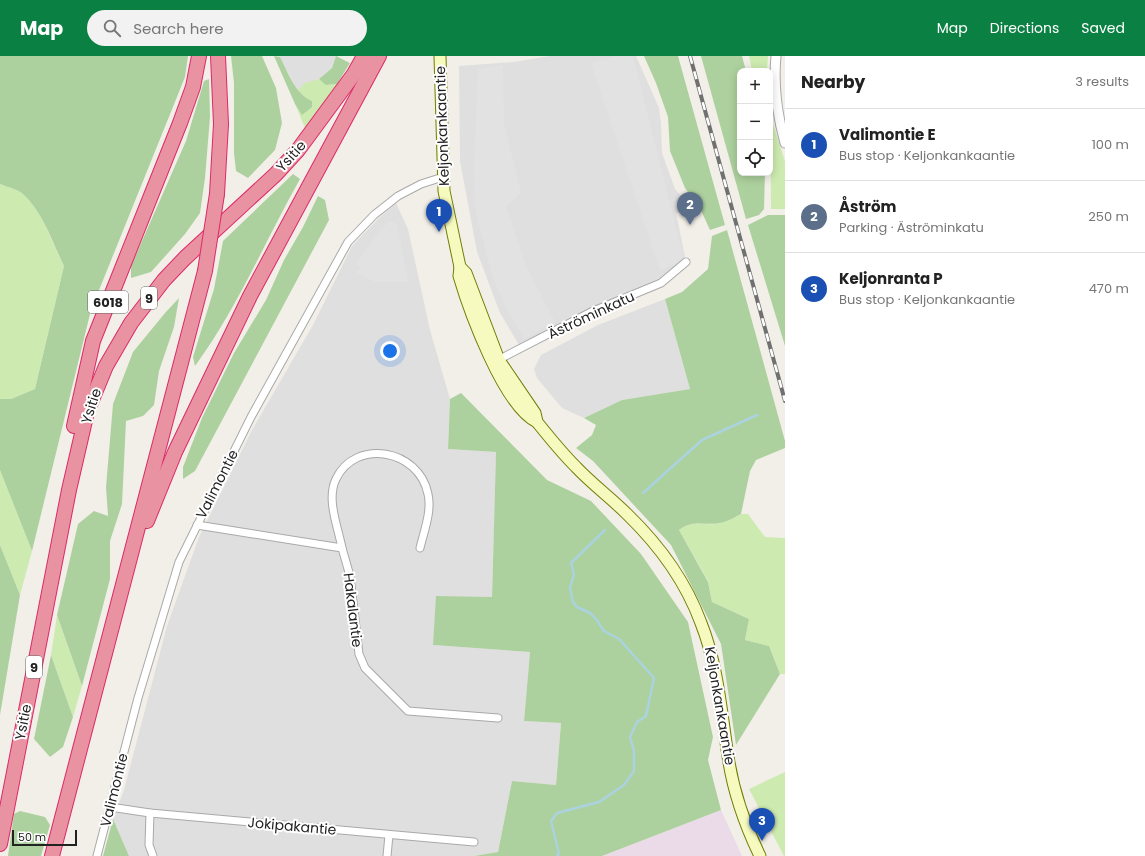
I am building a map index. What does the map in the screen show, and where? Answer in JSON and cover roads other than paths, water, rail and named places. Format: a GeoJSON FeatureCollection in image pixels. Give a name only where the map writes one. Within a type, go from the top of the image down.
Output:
{"type":"FeatureCollection","features":[{"type":"Feature","properties":{"kind":"highway","name":"6018"},"geometry":{"type":"LineString","coordinates":[[69,490],[68,456],[93,341],[180,123],[193,87],[199,56]]}},
{"type":"Feature","properties":{"kind":"highway"},"geometry":{"type":"LineString","coordinates":[[52,856],[205,270],[217,194],[221,124],[218,56]]}},
{"type":"Feature","properties":{"kind":"highway","name":"Ysitie"},"geometry":{"type":"LineString","coordinates":[[0,844],[69,490],[91,400],[106,366],[132,323],[164,280],[185,258],[276,174],[298,150],[313,132],[354,74],[364,56]]}},
{"type":"Feature","properties":{"kind":"highway"},"geometry":{"type":"LineString","coordinates":[[132,552],[156,503],[175,452],[250,296],[379,56]]}},
{"type":"Feature","properties":{"kind":"main road","name":"Keljonkankaantie"},"geometry":{"type":"LineString","coordinates":[[440,56],[443,177],[451,230],[460,267],[459,276],[463,292],[495,362],[519,406],[529,418],[537,422],[576,467],[627,514],[652,540],[669,562],[686,592],[701,622],[712,654],[719,686],[728,757],[736,793],[750,834],[760,856]]}},
{"type":"Feature","properties":{"kind":"street"},"geometry":{"type":"LineString","coordinates":[[776,56],[775,96],[778,118],[785,143]]}},
{"type":"Feature","properties":{"kind":"street","name":"Valimontie"},"geometry":{"type":"LineString","coordinates":[[97,856],[158,629],[178,562],[251,417],[348,242],[374,215],[398,196],[421,184],[443,177]]}},
{"type":"Feature","properties":{"kind":"street","name":"Äströminkatu"},"geometry":{"type":"LineString","coordinates":[[495,362],[598,310],[661,283],[686,262]]}},
{"type":"Feature","properties":{"kind":"street","name":"Hakalantie"},"geometry":{"type":"LineString","coordinates":[[420,548],[428,515],[428,494],[421,474],[411,465],[398,457],[380,453],[366,455],[347,464],[336,479],[332,498],[342,548],[350,576],[359,654],[365,668],[408,711],[498,718]]}},
{"type":"Feature","properties":{"kind":"street"},"geometry":{"type":"LineString","coordinates":[[197,525],[342,548]]}},
{"type":"Feature","properties":{"kind":"street","name":"Jokipakantie"},"geometry":{"type":"LineString","coordinates":[[110,807],[150,813],[474,842]]}},
{"type":"Feature","properties":{"kind":"street"},"geometry":{"type":"LineString","coordinates":[[150,813],[149,845],[153,856]]}},
{"type":"Feature","properties":{"kind":"street"},"geometry":{"type":"LineString","coordinates":[[388,856],[389,834]]}},
{"type":"Feature","properties":{"kind":"waterway"},"geometry":{"type":"LineString","coordinates":[[643,493],[702,440],[757,415]]}},
{"type":"Feature","properties":{"kind":"waterway"},"geometry":{"type":"LineString","coordinates":[[557,856],[559,854],[551,821],[557,813],[599,802],[624,785],[634,771],[634,751],[630,737],[637,722],[646,716],[654,678],[619,639],[604,631],[590,613],[577,607],[573,602],[570,588],[574,574],[571,563],[605,530]]}},
{"type":"Feature","properties":{"kind":"railway"},"geometry":{"type":"LineString","coordinates":[[690,56],[785,401]]}},
{"type":"Feature","properties":{"kind":"place","name":"Åström"},"geometry":{"type":"Point","coordinates":[690,225]}},
{"type":"Feature","properties":{"kind":"place","name":"Valimontie E"},"geometry":{"type":"Point","coordinates":[439,232]}},
{"type":"Feature","properties":{"kind":"place","name":"Keljonranta P"},"geometry":{"type":"Point","coordinates":[762,841]}}]}
